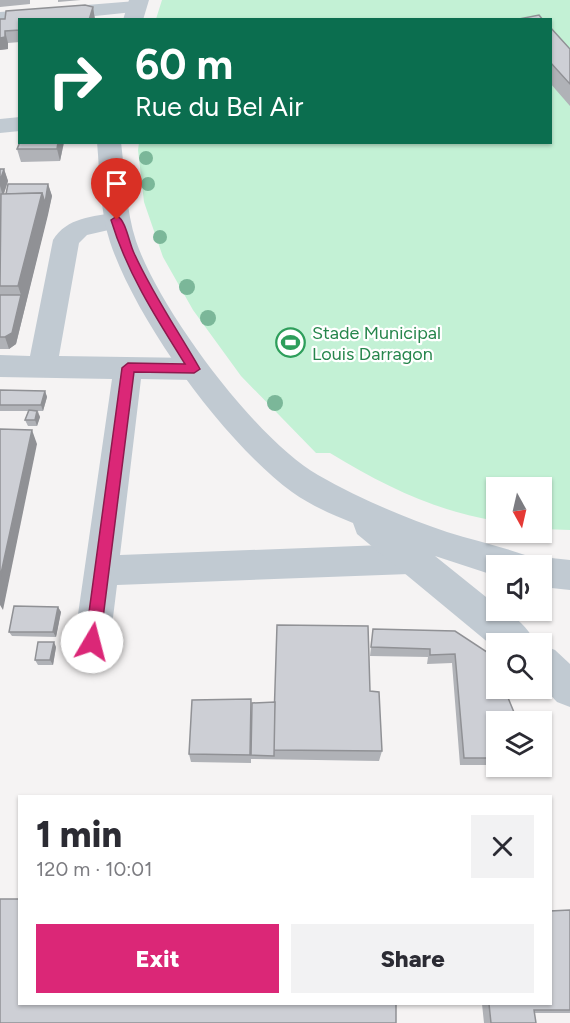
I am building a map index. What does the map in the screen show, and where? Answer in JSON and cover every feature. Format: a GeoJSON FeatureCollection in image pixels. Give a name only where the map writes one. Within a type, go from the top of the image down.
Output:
{"type":"FeatureCollection","features":[{"type":"Feature","properties":{"kind":"street"},"geometry":{"type":"LineString","coordinates":[[0,18],[136,9]]}},
{"type":"Feature","properties":{"kind":"street"},"geometry":{"type":"LineString","coordinates":[[0,126],[18,124]]}},
{"type":"Feature","properties":{"kind":"street"},"geometry":{"type":"LineString","coordinates":[[109,144],[117,220],[124,244],[148,295],[194,369],[259,445],[304,483],[349,507],[440,544],[486,558]]}},
{"type":"Feature","properties":{"kind":"street"},"geometry":{"type":"LineString","coordinates":[[42,367],[66,240],[79,228],[117,220]]}},
{"type":"Feature","properties":{"kind":"street"},"geometry":{"type":"LineString","coordinates":[[0,366],[194,369]]}},
{"type":"Feature","properties":{"kind":"street"},"geometry":{"type":"LineString","coordinates":[[92,642],[128,368]]}},
{"type":"Feature","properties":{"kind":"street"},"geometry":{"type":"LineString","coordinates":[[349,507],[409,559],[504,633]]}},
{"type":"Feature","properties":{"kind":"street"},"geometry":{"type":"LineString","coordinates":[[102,571],[409,559]]}},
{"type":"Feature","properties":{"kind":"street"},"geometry":{"type":"LineString","coordinates":[[552,573],[570,575]]}},
{"type":"Feature","properties":{"kind":"street"},"geometry":{"type":"LineString","coordinates":[[552,672],[570,689]]}},
{"type":"Feature","properties":{"kind":"green space"},"geometry":{"type":"Polygon","coordinates":[[[162,0],[570,0],[570,530],[552,529],[552,477],[486,477],[486,519],[430,503],[370,476],[330,453],[316,453],[241,376],[193,310],[163,257],[144,202],[138,150],[139,144],[552,144],[552,18],[156,18],[162,0]]]}},
{"type":"Feature","properties":{"kind":"building"},"geometry":{"type":"Polygon","coordinates":[[[85,5],[93,7],[90,18],[18,18],[18,30],[5,31],[5,37],[0,38],[0,19],[5,19],[6,11],[85,5]]]}},
{"type":"Feature","properties":{"kind":"building"},"geometry":{"type":"Polygon","coordinates":[[[539,15],[541,18],[524,18],[539,15]]]}},
{"type":"Feature","properties":{"kind":"building"},"geometry":{"type":"Polygon","coordinates":[[[552,29],[570,49],[570,84],[552,64],[552,29]]]}},
{"type":"Feature","properties":{"kind":"building"},"geometry":{"type":"Polygon","coordinates":[[[19,144],[58,144],[57,149],[17,149],[19,144]]]}},
{"type":"Feature","properties":{"kind":"building"},"geometry":{"type":"Polygon","coordinates":[[[0,169],[4,169],[0,181],[0,169]]]}},
{"type":"Feature","properties":{"kind":"building"},"geometry":{"type":"Polygon","coordinates":[[[8,184],[48,184],[45,203],[42,193],[6,194],[8,184]]]}},
{"type":"Feature","properties":{"kind":"building"},"geometry":{"type":"Polygon","coordinates":[[[42,193],[18,286],[0,286],[1,194],[42,193]]]}},
{"type":"Feature","properties":{"kind":"building"},"geometry":{"type":"Polygon","coordinates":[[[0,295],[21,295],[12,333],[5,337],[0,337],[0,295]]]}},
{"type":"Feature","properties":{"kind":"building"},"geometry":{"type":"Polygon","coordinates":[[[0,390],[45,391],[41,405],[0,405],[0,390]]]}},
{"type":"Feature","properties":{"kind":"building"},"geometry":{"type":"Polygon","coordinates":[[[29,410],[37,411],[35,420],[25,420],[29,410]]]}},
{"type":"Feature","properties":{"kind":"building"},"geometry":{"type":"Polygon","coordinates":[[[0,429],[32,430],[0,578],[0,429]]]}},
{"type":"Feature","properties":{"kind":"building"},"geometry":{"type":"Polygon","coordinates":[[[14,606],[58,607],[53,632],[9,632],[14,606]]]}},
{"type":"Feature","properties":{"kind":"building"},"geometry":{"type":"Polygon","coordinates":[[[277,625],[368,626],[370,691],[379,692],[382,751],[273,750],[277,625]]]}},
{"type":"Feature","properties":{"kind":"building"},"geometry":{"type":"Polygon","coordinates":[[[373,629],[455,631],[486,651],[486,699],[509,699],[513,711],[486,711],[486,758],[464,758],[455,654],[430,655],[430,649],[371,647],[373,629]]]}},
{"type":"Feature","properties":{"kind":"building"},"geometry":{"type":"Polygon","coordinates":[[[38,642],[54,642],[50,660],[35,660],[38,642]]]}},
{"type":"Feature","properties":{"kind":"building"},"geometry":{"type":"Polygon","coordinates":[[[251,699],[250,755],[189,754],[192,700],[251,699]]]}},
{"type":"Feature","properties":{"kind":"building"},"geometry":{"type":"Polygon","coordinates":[[[275,702],[274,756],[251,755],[252,703],[275,702]]]}},
{"type":"Feature","properties":{"kind":"building"},"geometry":{"type":"Polygon","coordinates":[[[0,899],[18,899],[18,1005],[396,1005],[396,1023],[0,1023],[0,899]]]}},
{"type":"Feature","properties":{"kind":"building"},"geometry":{"type":"Polygon","coordinates":[[[570,910],[570,1010],[534,1010],[536,1023],[491,1023],[489,1005],[552,1005],[552,911],[570,910]]]}},
{"type":"Feature","properties":{"kind":"place","name":"Stade Municipal Louis Darragon"},"geometry":{"type":"Point","coordinates":[291,343]}},
{"type":"Feature","properties":{"kind":"route"},"geometry":{"type":"LineString","coordinates":[[92,642],[125,407],[128,368],[194,369],[148,295],[124,244],[117,220]]}}]}
